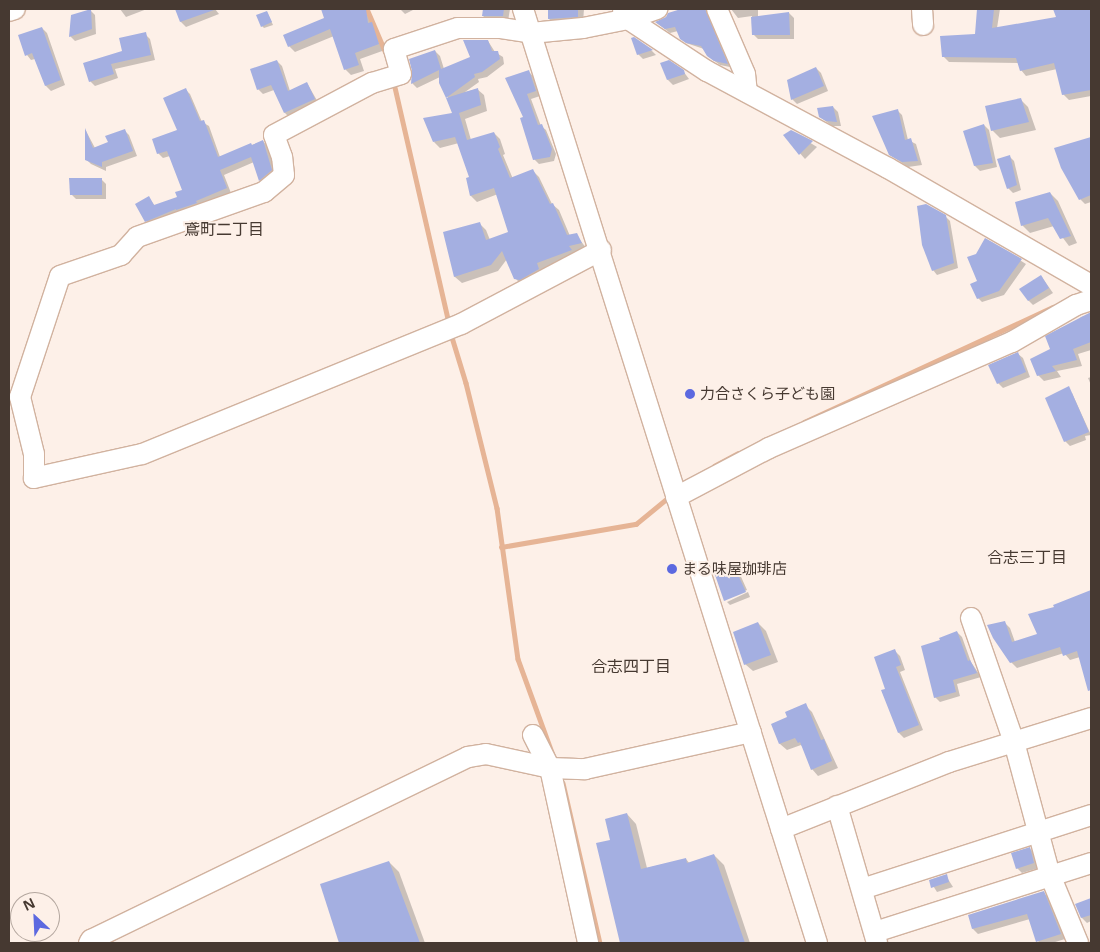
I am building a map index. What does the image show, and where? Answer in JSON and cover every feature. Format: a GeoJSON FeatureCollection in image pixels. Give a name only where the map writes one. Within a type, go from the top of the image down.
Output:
{"type":"FeatureCollection","features":[{"type":"Feature","properties":{"kind":"street"},"geometry":{"type":"LineString","coordinates":[[9,11],[15,9]]}},
{"type":"Feature","properties":{"kind":"street"},"geometry":{"type":"LineString","coordinates":[[523,9],[601,250],[676,497],[817,943]]}},
{"type":"Feature","properties":{"kind":"street"},"geometry":{"type":"LineString","coordinates":[[601,250],[461,324],[142,454],[34,478],[34,454],[20,397],[60,276],[121,255],[137,237],[264,192],[284,175],[282,157],[274,135],[372,83],[401,74],[394,49],[458,28],[501,28],[531,33],[582,28],[624,14],[656,9]]}},
{"type":"Feature","properties":{"kind":"street"},"geometry":{"type":"LineString","coordinates":[[717,9],[745,74],[747,92]]}},
{"type":"Feature","properties":{"kind":"street"},"geometry":{"type":"LineString","coordinates":[[624,14],[707,70],[888,168],[1091,285]]}},
{"type":"Feature","properties":{"kind":"street"},"geometry":{"type":"LineString","coordinates":[[676,497],[769,448],[1012,342],[1076,305],[1091,300]]}},
{"type":"Feature","properties":{"kind":"street"},"geometry":{"type":"LineString","coordinates":[[972,618],[1014,742],[1050,875],[1080,941]]}},
{"type":"Feature","properties":{"kind":"street"},"geometry":{"type":"LineString","coordinates":[[780,829],[949,762],[1091,718]]}},
{"type":"Feature","properties":{"kind":"street"},"geometry":{"type":"LineString","coordinates":[[89,943],[91,940],[468,757],[486,754],[550,768],[585,769],[751,732]]}},
{"type":"Feature","properties":{"kind":"street"},"geometry":{"type":"LineString","coordinates":[[533,734],[550,768],[588,943]]}},
{"type":"Feature","properties":{"kind":"street"},"geometry":{"type":"LineString","coordinates":[[838,806],[876,938],[1050,875],[1091,863]]}},
{"type":"Feature","properties":{"kind":"street"},"geometry":{"type":"LineString","coordinates":[[862,889],[1091,815]]}},
{"type":"Feature","properties":{"kind":"building"},"geometry":{"type":"Polygon","coordinates":[[[91,9],[92,29],[69,37],[71,15],[91,9]]]}},
{"type":"Feature","properties":{"kind":"building"},"geometry":{"type":"Polygon","coordinates":[[[175,9],[213,9],[214,10],[180,22],[175,9]]]}},
{"type":"Feature","properties":{"kind":"building"},"geometry":{"type":"Polygon","coordinates":[[[321,9],[366,9],[368,23],[372,22],[379,44],[355,53],[359,65],[344,70],[330,29],[288,47],[283,35],[324,18],[321,9]]]}},
{"type":"Feature","properties":{"kind":"building"},"geometry":{"type":"Polygon","coordinates":[[[483,9],[504,9],[503,16],[482,16],[483,9]]]}},
{"type":"Feature","properties":{"kind":"building"},"geometry":{"type":"Polygon","coordinates":[[[548,9],[578,9],[578,17],[548,19],[548,9]]]}},
{"type":"Feature","properties":{"kind":"building"},"geometry":{"type":"Polygon","coordinates":[[[681,9],[705,9],[728,64],[714,61],[707,56],[701,46],[686,43],[680,39],[675,27],[665,29],[655,22],[666,17],[668,13],[681,9]]]}},
{"type":"Feature","properties":{"kind":"building"},"geometry":{"type":"Polygon","coordinates":[[[977,9],[994,9],[992,28],[1056,17],[1053,9],[1091,9],[1091,90],[1062,95],[1054,63],[1020,71],[1016,58],[942,57],[940,36],[975,34],[977,9]]]}},
{"type":"Feature","properties":{"kind":"building"},"geometry":{"type":"Polygon","coordinates":[[[267,11],[272,22],[261,27],[256,15],[267,11]]]}},
{"type":"Feature","properties":{"kind":"building"},"geometry":{"type":"Polygon","coordinates":[[[789,12],[790,35],[752,35],[751,17],[789,12]]]}},
{"type":"Feature","properties":{"kind":"building"},"geometry":{"type":"Polygon","coordinates":[[[42,27],[61,80],[45,86],[32,53],[25,56],[18,35],[42,27]]]}},
{"type":"Feature","properties":{"kind":"building"},"geometry":{"type":"Polygon","coordinates":[[[146,32],[151,55],[111,64],[114,74],[89,82],[83,63],[122,51],[119,38],[146,32]]]}},
{"type":"Feature","properties":{"kind":"building"},"geometry":{"type":"Polygon","coordinates":[[[634,37],[653,50],[637,55],[631,38],[634,37]]]}},
{"type":"Feature","properties":{"kind":"building"},"geometry":{"type":"Polygon","coordinates":[[[463,40],[488,40],[492,51],[498,51],[500,59],[482,72],[474,74],[475,77],[446,98],[439,83],[439,70],[411,84],[412,71],[409,59],[435,50],[441,69],[470,57],[463,40]]]}},
{"type":"Feature","properties":{"kind":"building"},"geometry":{"type":"Polygon","coordinates":[[[277,60],[288,91],[307,82],[315,99],[284,113],[271,85],[257,90],[250,69],[277,60]]]}},
{"type":"Feature","properties":{"kind":"building"},"geometry":{"type":"Polygon","coordinates":[[[669,60],[684,70],[685,74],[667,80],[660,63],[669,60]]]}},
{"type":"Feature","properties":{"kind":"building"},"geometry":{"type":"Polygon","coordinates":[[[816,67],[824,86],[791,100],[787,80],[816,67]]]}},
{"type":"Feature","properties":{"kind":"building"},"geometry":{"type":"Polygon","coordinates":[[[529,70],[536,91],[527,94],[538,125],[542,124],[552,149],[550,157],[533,160],[520,118],[523,117],[505,78],[529,70]]]}},
{"type":"Feature","properties":{"kind":"building"},"geometry":{"type":"Polygon","coordinates":[[[186,88],[200,121],[204,120],[218,157],[263,140],[272,170],[259,181],[251,157],[220,170],[227,188],[196,201],[197,203],[176,209],[145,222],[135,204],[149,196],[154,205],[177,197],[175,192],[182,190],[167,151],[157,154],[152,139],[177,130],[163,98],[186,88]]]}},
{"type":"Feature","properties":{"kind":"building"},"geometry":{"type":"Polygon","coordinates":[[[478,88],[481,105],[459,113],[467,140],[494,132],[500,147],[498,149],[510,178],[533,169],[550,204],[553,203],[567,235],[577,233],[582,243],[569,246],[572,250],[537,263],[539,269],[520,280],[514,279],[502,251],[491,265],[454,277],[443,232],[480,222],[486,240],[508,232],[494,188],[470,196],[466,178],[469,177],[455,137],[433,142],[423,118],[452,113],[446,98],[478,88]]]}},
{"type":"Feature","properties":{"kind":"building"},"geometry":{"type":"Polygon","coordinates":[[[1021,98],[1029,122],[991,131],[985,106],[1021,98]]]}},
{"type":"Feature","properties":{"kind":"building"},"geometry":{"type":"Polygon","coordinates":[[[833,106],[837,122],[826,121],[819,117],[817,108],[833,106]]]}},
{"type":"Feature","properties":{"kind":"building"},"geometry":{"type":"Polygon","coordinates":[[[898,109],[905,140],[911,138],[918,161],[902,162],[889,155],[872,116],[898,109]]]}},
{"type":"Feature","properties":{"kind":"building"},"geometry":{"type":"Polygon","coordinates":[[[984,124],[993,163],[974,166],[963,131],[984,124]]]}},
{"type":"Feature","properties":{"kind":"building"},"geometry":{"type":"Polygon","coordinates":[[[85,128],[93,148],[108,142],[105,136],[125,129],[133,151],[102,162],[102,167],[85,160],[85,128]]]}},
{"type":"Feature","properties":{"kind":"building"},"geometry":{"type":"Polygon","coordinates":[[[791,130],[813,141],[799,155],[783,135],[791,130]]]}},
{"type":"Feature","properties":{"kind":"building"},"geometry":{"type":"Polygon","coordinates":[[[1091,137],[1091,195],[1079,200],[1061,168],[1054,148],[1091,137]]]}},
{"type":"Feature","properties":{"kind":"building"},"geometry":{"type":"Polygon","coordinates":[[[1010,155],[1017,185],[1007,189],[997,159],[1010,155]]]}},
{"type":"Feature","properties":{"kind":"building"},"geometry":{"type":"Polygon","coordinates":[[[69,178],[102,178],[102,195],[70,195],[69,178]]]}},
{"type":"Feature","properties":{"kind":"building"},"geometry":{"type":"Polygon","coordinates":[[[1050,192],[1071,236],[1060,239],[1048,218],[1021,226],[1015,202],[1050,192]]]}},
{"type":"Feature","properties":{"kind":"building"},"geometry":{"type":"Polygon","coordinates":[[[926,204],[946,215],[954,263],[932,271],[922,245],[917,206],[926,204]]]}},
{"type":"Feature","properties":{"kind":"building"},"geometry":{"type":"Polygon","coordinates":[[[985,238],[1022,259],[999,291],[977,299],[970,284],[977,281],[967,257],[976,254],[985,238]]]}},
{"type":"Feature","properties":{"kind":"building"},"geometry":{"type":"Polygon","coordinates":[[[1041,275],[1049,288],[1028,301],[1019,289],[1041,275]]]}},
{"type":"Feature","properties":{"kind":"building"},"geometry":{"type":"Polygon","coordinates":[[[1091,312],[1091,342],[1073,349],[1077,360],[1052,366],[1056,371],[1037,376],[1030,359],[1050,349],[1045,336],[1091,312]]]}},
{"type":"Feature","properties":{"kind":"building"},"geometry":{"type":"Polygon","coordinates":[[[1018,352],[1026,372],[997,384],[988,365],[1018,352]]]}},
{"type":"Feature","properties":{"kind":"building"},"geometry":{"type":"Polygon","coordinates":[[[1069,386],[1089,432],[1064,442],[1045,398],[1069,386]]]}},
{"type":"Feature","properties":{"kind":"building"},"geometry":{"type":"Polygon","coordinates":[[[733,564],[746,592],[724,601],[714,572],[733,564]]]}},
{"type":"Feature","properties":{"kind":"building"},"geometry":{"type":"Polygon","coordinates":[[[1091,590],[1091,690],[1088,691],[1077,651],[1063,656],[1060,647],[1010,663],[993,638],[987,625],[1005,621],[1012,642],[1037,634],[1028,614],[1054,607],[1053,605],[1091,590]]]}},
{"type":"Feature","properties":{"kind":"building"},"geometry":{"type":"Polygon","coordinates":[[[758,622],[771,655],[744,665],[733,632],[758,622]]]}},
{"type":"Feature","properties":{"kind":"building"},"geometry":{"type":"Polygon","coordinates":[[[957,631],[968,661],[970,660],[977,673],[953,680],[956,692],[934,698],[921,646],[940,640],[939,638],[957,631]]]}},
{"type":"Feature","properties":{"kind":"building"},"geometry":{"type":"Polygon","coordinates":[[[895,649],[901,665],[896,667],[919,725],[898,733],[881,690],[885,689],[874,657],[895,649]]]}},
{"type":"Feature","properties":{"kind":"building"},"geometry":{"type":"Polygon","coordinates":[[[806,703],[821,740],[824,739],[832,761],[811,770],[800,742],[798,743],[795,738],[779,744],[771,724],[787,717],[785,712],[806,703]]]}},
{"type":"Feature","properties":{"kind":"building"},"geometry":{"type":"Polygon","coordinates":[[[627,813],[641,869],[686,858],[687,863],[714,854],[745,943],[620,943],[596,843],[610,840],[605,819],[627,813]]]}},
{"type":"Feature","properties":{"kind":"building"},"geometry":{"type":"Polygon","coordinates":[[[1030,847],[1034,863],[1016,869],[1011,853],[1030,847]]]}},
{"type":"Feature","properties":{"kind":"building"},"geometry":{"type":"Polygon","coordinates":[[[389,861],[420,943],[339,943],[320,884],[389,861]]]}},
{"type":"Feature","properties":{"kind":"building"},"geometry":{"type":"Polygon","coordinates":[[[947,874],[949,882],[931,888],[929,880],[947,874]]]}},
{"type":"Feature","properties":{"kind":"building"},"geometry":{"type":"Polygon","coordinates":[[[1044,891],[1061,934],[1036,942],[1027,914],[972,929],[968,915],[1044,891]]]}},
{"type":"Feature","properties":{"kind":"building"},"geometry":{"type":"Polygon","coordinates":[[[1091,898],[1091,915],[1081,918],[1075,904],[1091,898]]]}},
{"type":"Feature","properties":{"kind":"waterway"},"geometry":{"type":"LineString","coordinates":[[367,9],[385,51]]}},
{"type":"Feature","properties":{"kind":"waterway"},"geometry":{"type":"LineString","coordinates":[[394,83],[449,324]]}},
{"type":"Feature","properties":{"kind":"waterway"},"geometry":{"type":"LineString","coordinates":[[804,422],[1053,307]]}},
{"type":"Feature","properties":{"kind":"waterway"},"geometry":{"type":"LineString","coordinates":[[451,334],[466,383],[497,508],[518,659],[553,755]]}},
{"type":"Feature","properties":{"kind":"waterway"},"geometry":{"type":"LineString","coordinates":[[714,466],[738,453]]}},
{"type":"Feature","properties":{"kind":"waterway"},"geometry":{"type":"LineString","coordinates":[[501,547],[636,524],[670,496]]}},
{"type":"Feature","properties":{"kind":"waterway"},"geometry":{"type":"LineString","coordinates":[[563,783],[600,943]]}},
{"type":"Feature","properties":{"kind":"place","name":"力合さくら子ども園"},"geometry":{"type":"Point","coordinates":[690,394]}},
{"type":"Feature","properties":{"kind":"place","name":"まる味屋珈琲店"},"geometry":{"type":"Point","coordinates":[672,569]}},
{"type":"Feature","properties":{"kind":"district","name":"鳶町二丁目"},"geometry":{"type":"Point","coordinates":[224,229]}},
{"type":"Feature","properties":{"kind":"district","name":"合志三丁目"},"geometry":{"type":"Point","coordinates":[1027,557]}},
{"type":"Feature","properties":{"kind":"district","name":"合志四丁目"},"geometry":{"type":"Point","coordinates":[631,666]}}]}
